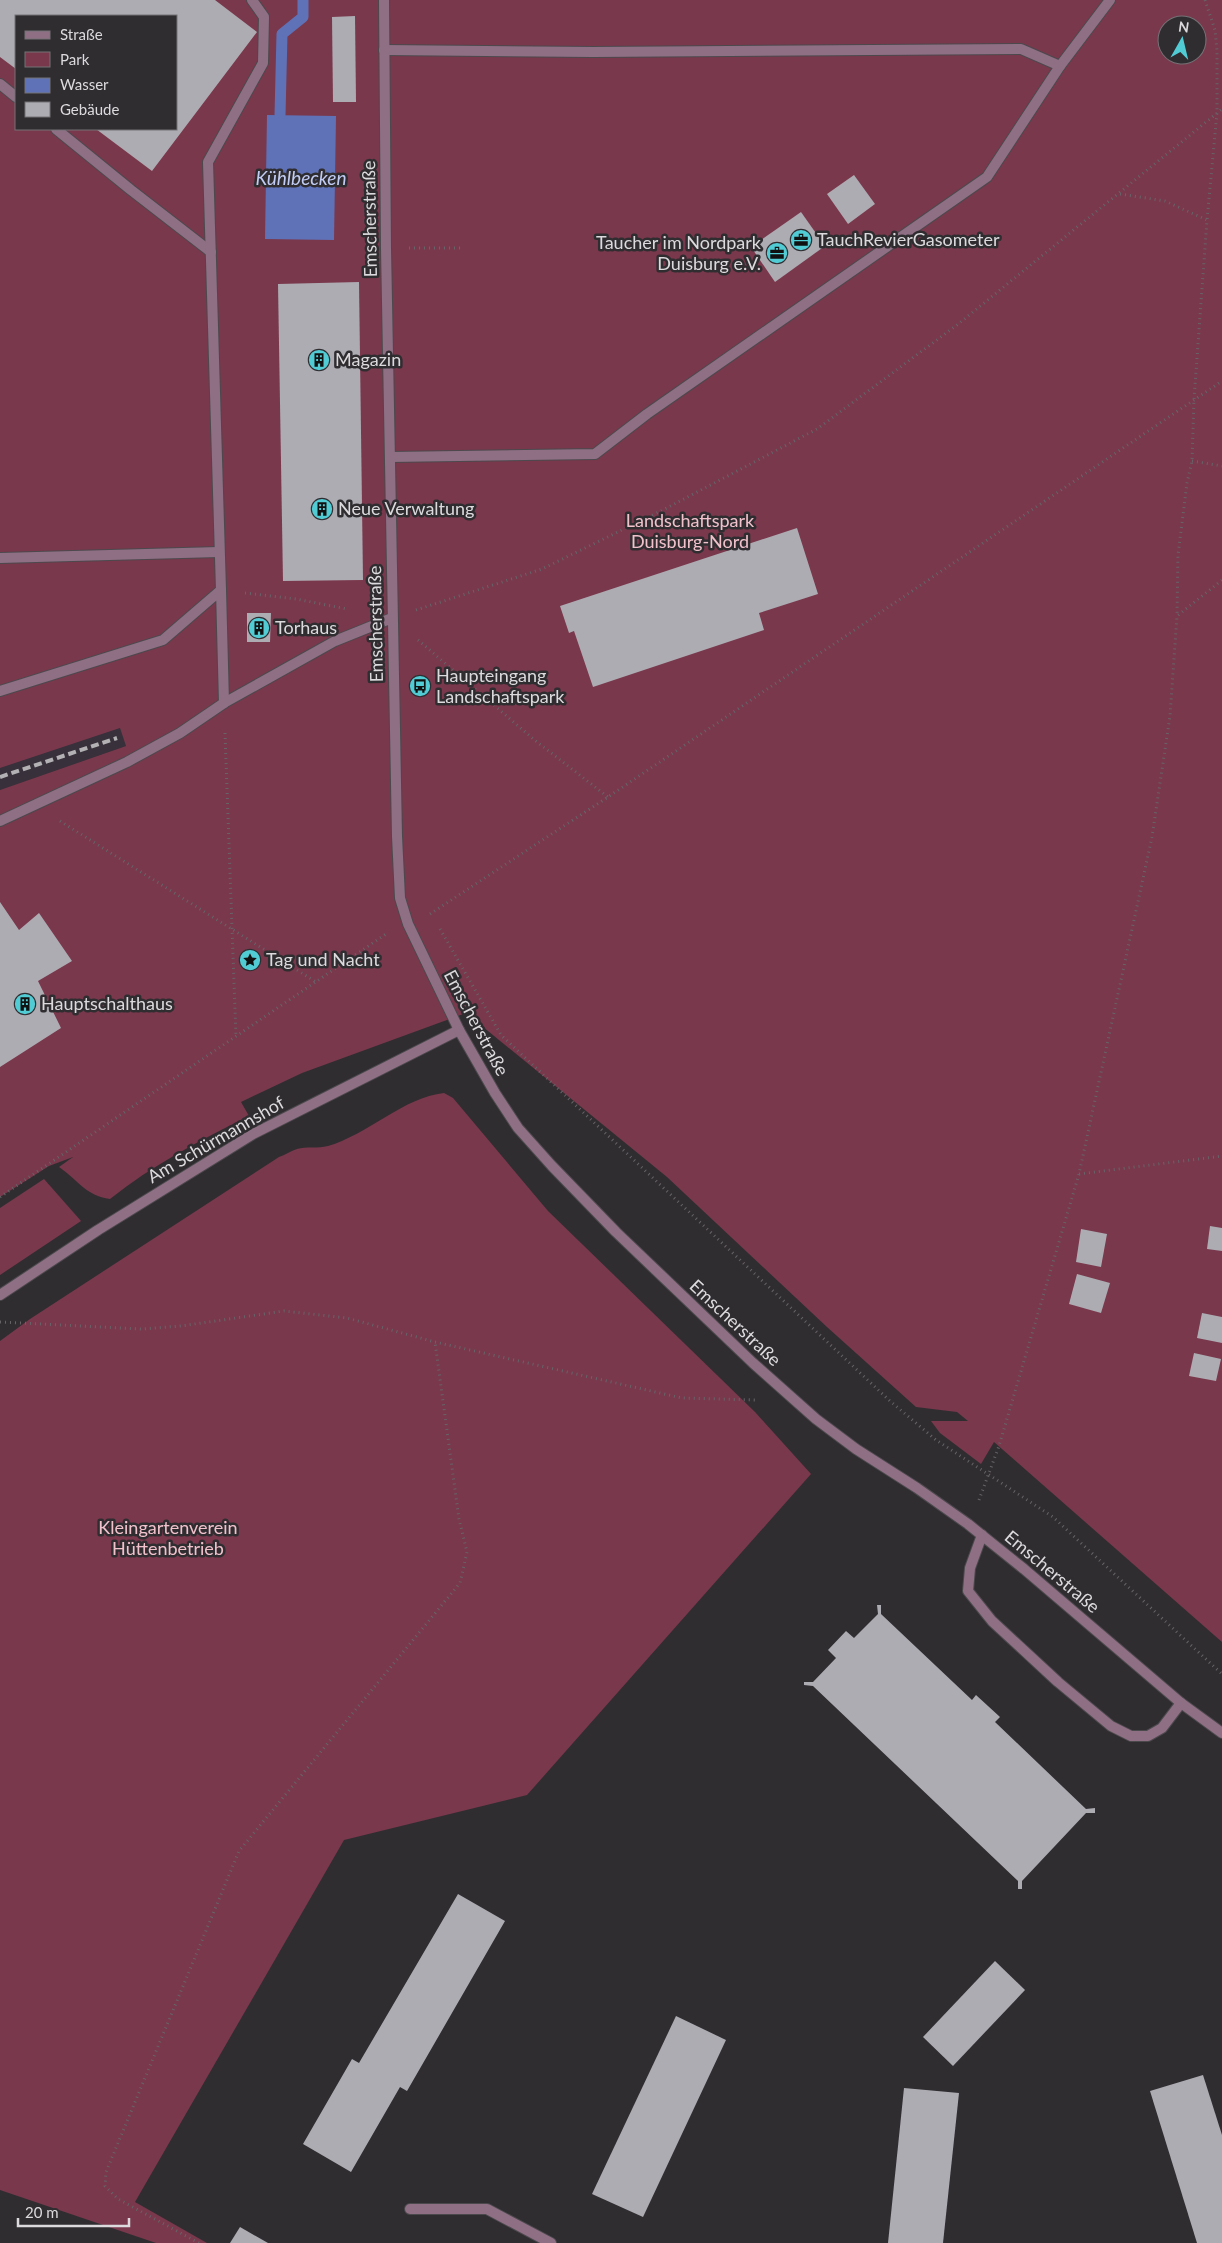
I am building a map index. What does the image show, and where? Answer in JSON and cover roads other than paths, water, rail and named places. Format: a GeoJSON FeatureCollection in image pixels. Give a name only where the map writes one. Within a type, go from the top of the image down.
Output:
{"type":"FeatureCollection","features":[{"type":"Feature","properties":{"kind":"street"},"geometry":{"type":"LineString","coordinates":[[224,703],[208,162],[263,63],[264,17],[252,0]]}},
{"type":"Feature","properties":{"kind":"street","name":"Emscherstraße"},"geometry":{"type":"LineString","coordinates":[[384,0],[392,618],[400,898],[408,924],[459,1030],[518,1128],[552,1166],[616,1232],[796,1401],[836,1435],[924,1492],[968,1524],[1181,1703],[1222,1733]]}},
{"type":"Feature","properties":{"kind":"street"},"geometry":{"type":"LineString","coordinates":[[390,457],[594,454],[647,414],[987,177],[1060,66],[1110,0]]}},
{"type":"Feature","properties":{"kind":"street"},"geometry":{"type":"LineString","coordinates":[[384,50],[593,52],[1021,49],[1060,66]]}},
{"type":"Feature","properties":{"kind":"street"},"geometry":{"type":"LineString","coordinates":[[0,84],[15,96]]}},
{"type":"Feature","properties":{"kind":"street"},"geometry":{"type":"LineString","coordinates":[[57,130],[211,252]]}},
{"type":"Feature","properties":{"kind":"street"},"geometry":{"type":"LineString","coordinates":[[0,558],[220,552]]}},
{"type":"Feature","properties":{"kind":"street"},"geometry":{"type":"LineString","coordinates":[[0,691],[163,640],[221,590]]}},
{"type":"Feature","properties":{"kind":"street"},"geometry":{"type":"LineString","coordinates":[[0,821],[128,762],[180,733],[224,703],[335,641],[392,618]]}},
{"type":"Feature","properties":{"kind":"street","name":"Am Schürmannshof"},"geometry":{"type":"LineString","coordinates":[[0,1295],[98,1230],[253,1134],[459,1030]]}},
{"type":"Feature","properties":{"kind":"street"},"geometry":{"type":"LineString","coordinates":[[982,1535],[970,1568],[968,1591],[992,1621],[1058,1682],[1111,1726],[1131,1736],[1148,1736],[1162,1728],[1181,1703]]}},
{"type":"Feature","properties":{"kind":"street"},"geometry":{"type":"LineString","coordinates":[[410,2209],[487,2209],[551,2243]]}},
{"type":"Feature","properties":{"kind":"water","name":"Kühlbecken"},"geometry":{"type":"Polygon","coordinates":[[[267,115],[336,116],[334,240],[265,239],[267,115]]]}},
{"type":"Feature","properties":{"kind":"waterway"},"geometry":{"type":"LineString","coordinates":[[280,115],[282,34],[303,17],[303,0]]}},
{"type":"Feature","properties":{"kind":"railway"},"geometry":{"type":"LineString","coordinates":[[0,777],[117,738]]}},
{"type":"Feature","properties":{"kind":"place","name":"TauchRevierGasometer"},"geometry":{"type":"Point","coordinates":[801,240]}},
{"type":"Feature","properties":{"kind":"place","name":"Taucher im Nordpark Duisburg e.V."},"geometry":{"type":"Point","coordinates":[777,253]}},
{"type":"Feature","properties":{"kind":"place","name":"Magazin"},"geometry":{"type":"Point","coordinates":[319,360]}},
{"type":"Feature","properties":{"kind":"place","name":"Neue Verwaltung"},"geometry":{"type":"Point","coordinates":[322,509]}},
{"type":"Feature","properties":{"kind":"place","name":"Torhaus"},"geometry":{"type":"Point","coordinates":[259,628]}},
{"type":"Feature","properties":{"kind":"place","name":"Haupteingang Landschaftspark"},"geometry":{"type":"Point","coordinates":[420,686]}},
{"type":"Feature","properties":{"kind":"place","name":"Tag und Nacht"},"geometry":{"type":"Point","coordinates":[250,960]}},
{"type":"Feature","properties":{"kind":"place","name":"Hauptschalthaus"},"geometry":{"type":"Point","coordinates":[25,1004]}},
{"type":"Feature","properties":{"kind":"park label","name":"Landschaftspark Duisburg-Nord"},"geometry":{"type":"Point","coordinates":[690,531]}},
{"type":"Feature","properties":{"kind":"park label","name":"Kleingartenverein Hüttenbetrieb"},"geometry":{"type":"Point","coordinates":[168,1538]}}]}
